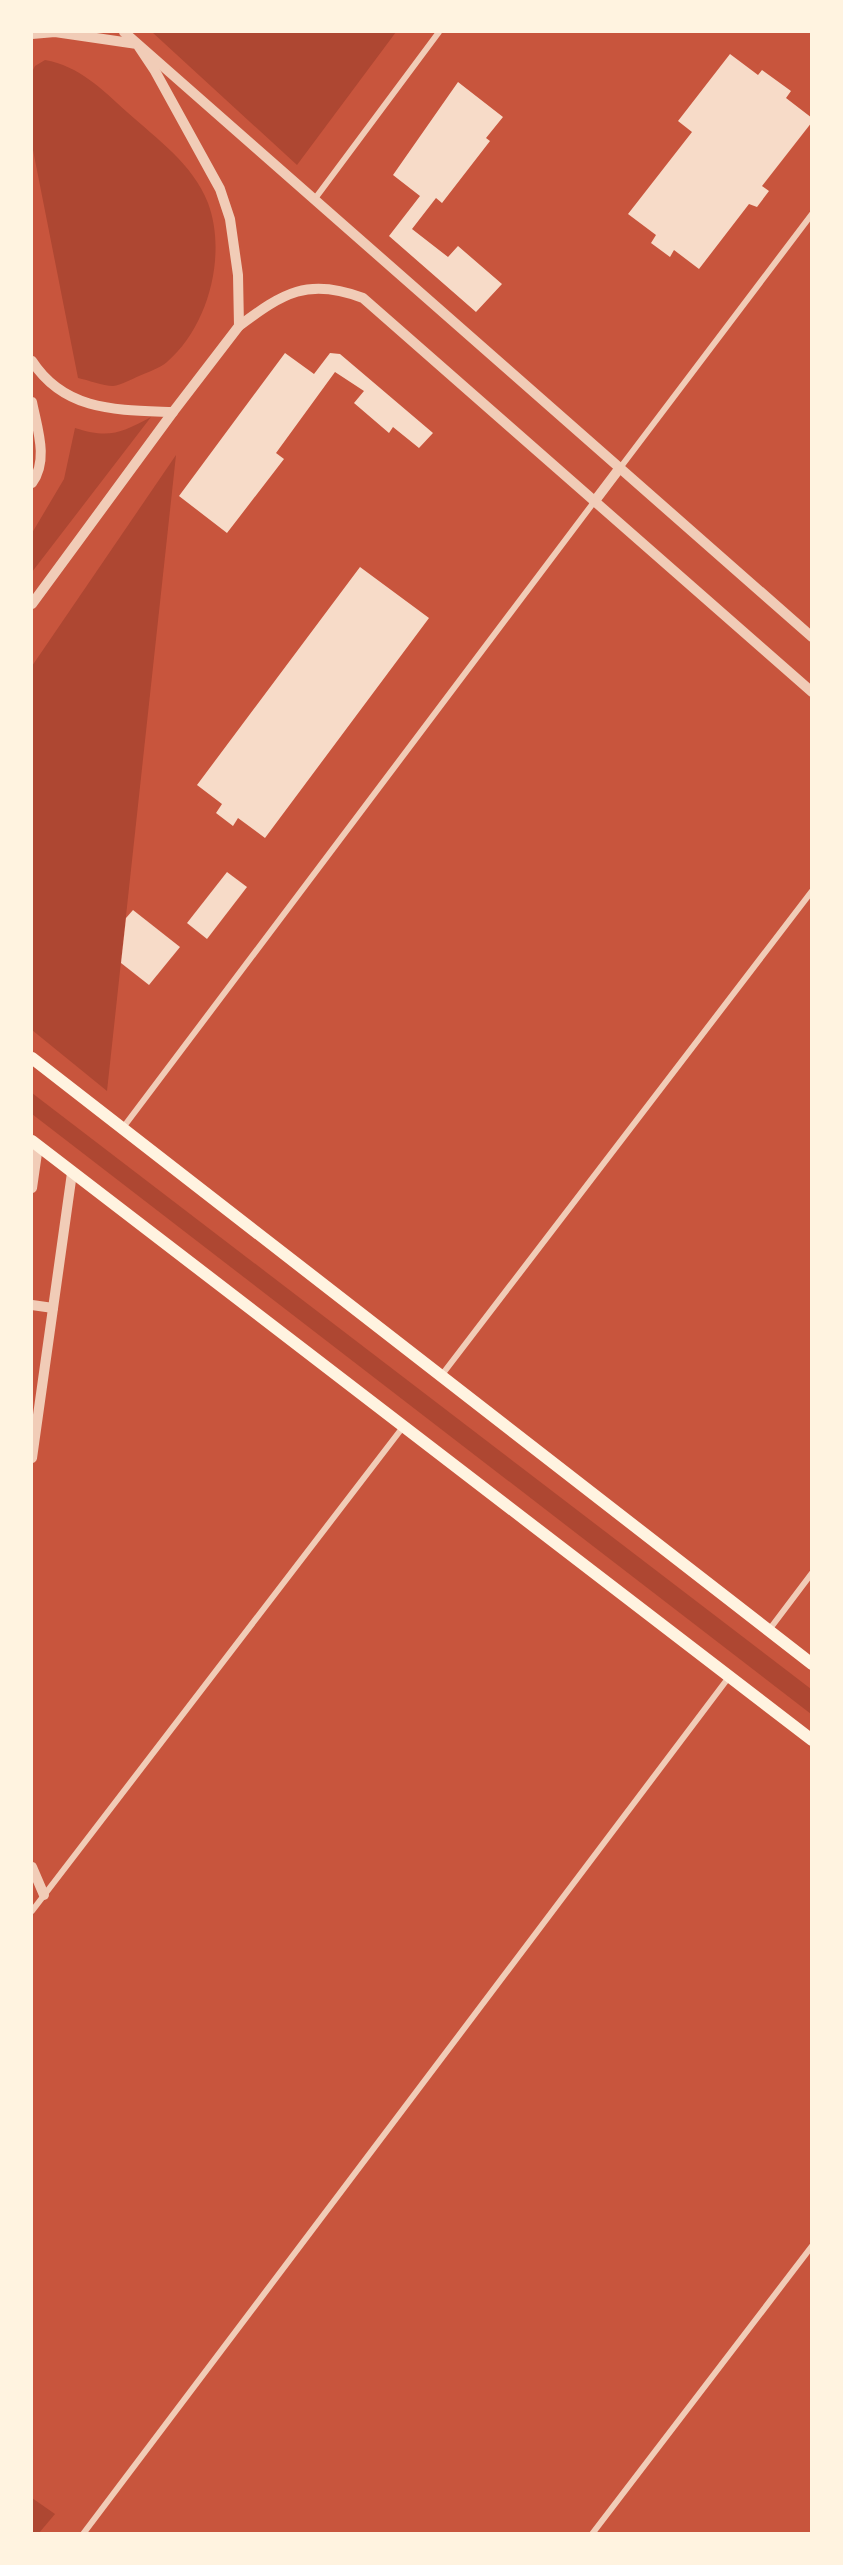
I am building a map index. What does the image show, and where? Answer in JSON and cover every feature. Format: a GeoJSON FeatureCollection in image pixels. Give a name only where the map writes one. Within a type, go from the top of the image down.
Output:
{"type":"FeatureCollection","features":[{"type":"Feature","properties":{"kind":"main road"},"geometry":{"type":"LineString","coordinates":[[32,1058],[812,1664]]}},
{"type":"Feature","properties":{"kind":"main road"},"geometry":{"type":"LineString","coordinates":[[35,1144],[812,1740]]}},
{"type":"Feature","properties":{"kind":"street"},"geometry":{"type":"LineString","coordinates":[[32,34],[56,32],[137,44],[155,71],[220,189],[230,219],[238,275],[239,326]]}},
{"type":"Feature","properties":{"kind":"street"},"geometry":{"type":"LineString","coordinates":[[124,32],[812,637]]}},
{"type":"Feature","properties":{"kind":"street"},"geometry":{"type":"LineString","coordinates":[[314,200],[439,32]]}},
{"type":"Feature","properties":{"kind":"street"},"geometry":{"type":"LineString","coordinates":[[122,1129],[812,214]]}},
{"type":"Feature","properties":{"kind":"street"},"geometry":{"type":"LineString","coordinates":[[32,604],[239,326],[273,300],[294,291],[332,288],[363,298],[812,692]]}},
{"type":"Feature","properties":{"kind":"street"},"geometry":{"type":"LineString","coordinates":[[32,362],[42,377],[66,395],[86,403],[115,410],[173,412]]}},
{"type":"Feature","properties":{"kind":"street"},"geometry":{"type":"LineString","coordinates":[[32,402],[42,447],[35,479],[32,483]]}},
{"type":"Feature","properties":{"kind":"street"},"geometry":{"type":"LineString","coordinates":[[441,1376],[812,891]]}},
{"type":"Feature","properties":{"kind":"street"},"geometry":{"type":"LineString","coordinates":[[32,1188],[35,1144]]}},
{"type":"Feature","properties":{"kind":"street"},"geometry":{"type":"LineString","coordinates":[[32,1458],[72,1173]]}},
{"type":"Feature","properties":{"kind":"street"},"geometry":{"type":"LineString","coordinates":[[32,1305],[53,1308]]}},
{"type":"Feature","properties":{"kind":"street"},"geometry":{"type":"LineString","coordinates":[[32,1911],[403,1427]]}},
{"type":"Feature","properties":{"kind":"street"},"geometry":{"type":"LineString","coordinates":[[768,1631],[812,1573]]}},
{"type":"Feature","properties":{"kind":"street"},"geometry":{"type":"LineString","coordinates":[[83,2534],[729,1677]]}},
{"type":"Feature","properties":{"kind":"street"},"geometry":{"type":"LineString","coordinates":[[32,1867],[44,1894]]}},
{"type":"Feature","properties":{"kind":"street"},"geometry":{"type":"LineString","coordinates":[[592,2534],[812,2246]]}},
{"type":"Feature","properties":{"kind":"shaded area"},"geometry":{"type":"Polygon","coordinates":[[[152,32],[396,32],[297,165],[152,32]]]}},
{"type":"Feature","properties":{"kind":"shaded area"},"geometry":{"type":"Polygon","coordinates":[[[45,60],[69,67],[89,80],[173,153],[184,164],[201,189],[208,203],[213,223],[216,244],[214,266],[210,288],[194,329],[182,347],[167,362],[154,370],[113,386],[78,378],[32,145],[32,72],[35,66],[45,60]]]}},
{"type":"Feature","properties":{"kind":"shaded area"},"geometry":{"type":"Polygon","coordinates":[[[151,417],[32,572],[32,533],[64,479],[75,428],[97,433],[114,433],[151,417]]]}},
{"type":"Feature","properties":{"kind":"shaded area"},"geometry":{"type":"Polygon","coordinates":[[[176,455],[107,1091],[32,1030],[32,666],[176,455]]]}},
{"type":"Feature","properties":{"kind":"shaded area"},"geometry":{"type":"Polygon","coordinates":[[[32,1093],[811,1689],[811,1714],[32,1114],[32,1093]]]}},
{"type":"Feature","properties":{"kind":"shaded area"},"geometry":{"type":"Polygon","coordinates":[[[32,2498],[55,2514],[39,2533],[32,2533],[32,2498]]]}},
{"type":"Feature","properties":{"kind":"building"},"geometry":{"type":"Polygon","coordinates":[[[730,54],[758,75],[762,70],[791,91],[786,98],[812,118],[812,122],[762,186],[769,191],[757,207],[749,204],[699,269],[674,250],[670,257],[651,243],[656,235],[628,214],[692,132],[678,121],[730,54]]]}},
{"type":"Feature","properties":{"kind":"building"},"geometry":{"type":"Polygon","coordinates":[[[458,82],[503,117],[486,138],[490,141],[442,203],[436,198],[412,229],[448,257],[458,246],[502,284],[476,312],[389,236],[420,196],[393,175],[458,82]]]}},
{"type":"Feature","properties":{"kind":"building"},"geometry":{"type":"Polygon","coordinates":[[[285,353],[314,374],[330,353],[340,354],[433,433],[419,448],[393,427],[389,433],[354,403],[364,391],[335,372],[276,453],[284,459],[227,533],[179,496],[285,353]]]}},
{"type":"Feature","properties":{"kind":"building"},"geometry":{"type":"Polygon","coordinates":[[[360,567],[429,618],[265,838],[238,818],[233,826],[216,813],[222,804],[197,785],[360,567]]]}},
{"type":"Feature","properties":{"kind":"building"},"geometry":{"type":"Polygon","coordinates":[[[227,872],[247,887],[207,939],[187,923],[227,872]]]}},
{"type":"Feature","properties":{"kind":"building"},"geometry":{"type":"Polygon","coordinates":[[[133,910],[180,947],[149,985],[121,963],[126,918],[133,910]]]}}]}
